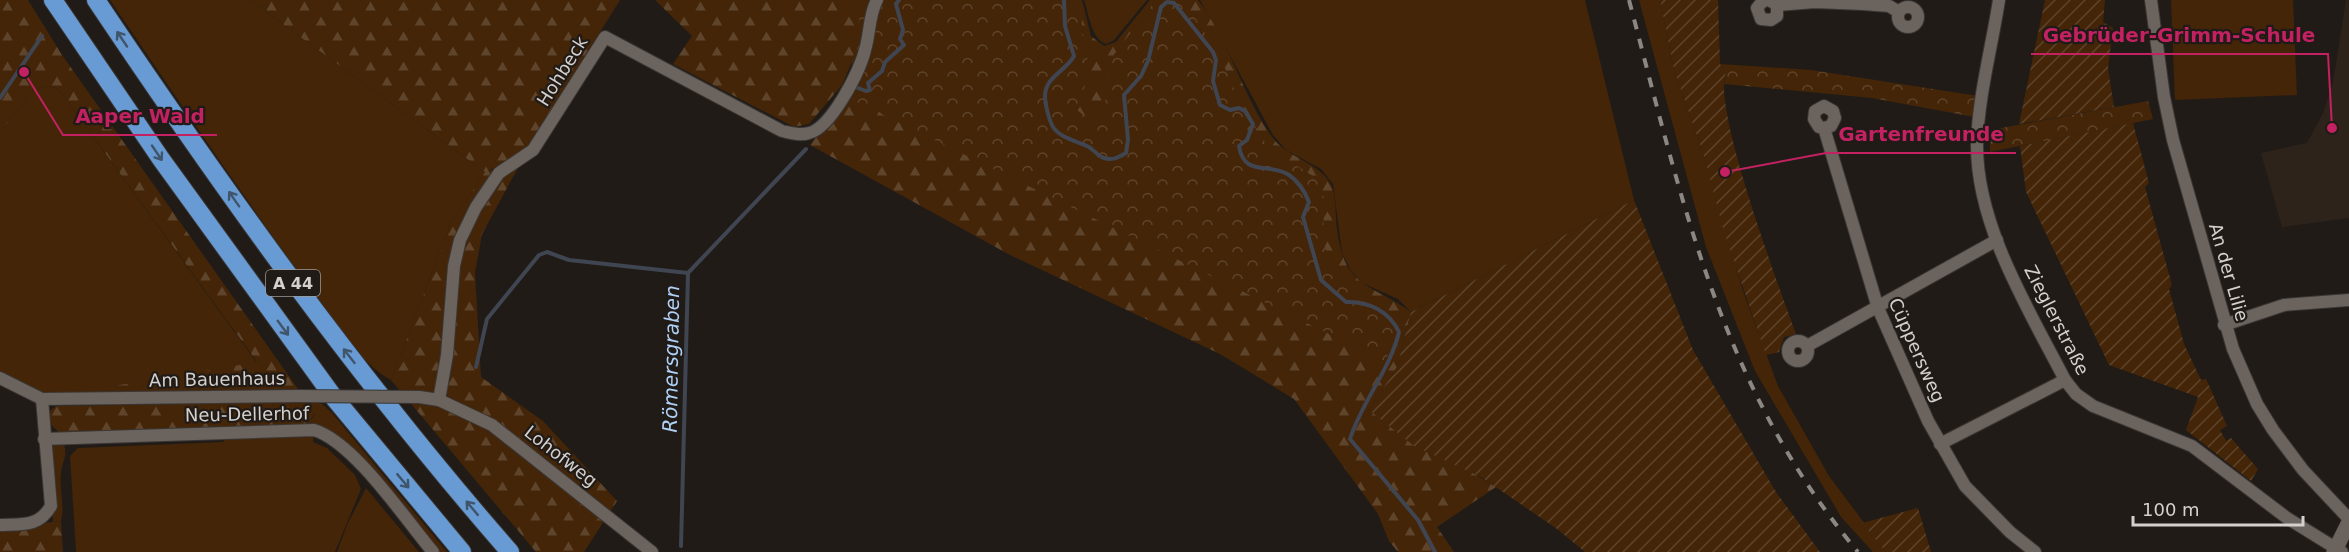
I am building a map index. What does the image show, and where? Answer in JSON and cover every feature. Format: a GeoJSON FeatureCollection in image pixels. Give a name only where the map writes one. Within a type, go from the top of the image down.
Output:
{"type":"FeatureCollection","features":[{"type":"Feature","properties":{"kind":"highway","name":"A 44"},"geometry":{"type":"LineString","coordinates":[[53,0],[161,159],[335,399],[462,552]]}},
{"type":"Feature","properties":{"kind":"highway","name":"A 44"},"geometry":{"type":"LineString","coordinates":[[96,0],[306,302],[408,430],[510,552]]}},
{"type":"Feature","properties":{"kind":"street","name":"Hohbeck"},"geometry":{"type":"LineString","coordinates":[[439,400],[447,355],[454,266],[460,240],[476,207],[499,173],[533,150],[605,37],[782,130],[797,134],[811,133],[824,125],[852,82],[865,51],[877,0]]}},
{"type":"Feature","properties":{"kind":"street","name":"Zieglerstraße"},"geometry":{"type":"LineString","coordinates":[[1999,0],[1977,142],[1979,182],[1996,240],[2065,380],[2076,394],[2093,406],[2192,446],[2287,518],[2337,551]]}},
{"type":"Feature","properties":{"kind":"street","name":"An der Lilie"},"geometry":{"type":"LineString","coordinates":[[2151,0],[2166,112],[2224,325],[2257,404],[2273,430],[2303,470],[2349,521]]}},
{"type":"Feature","properties":{"kind":"street"},"geometry":{"type":"LineString","coordinates":[[1771,2],[1815,1],[1889,6],[1899,12]]}},
{"type":"Feature","properties":{"kind":"street","name":"Cüppersweg"},"geometry":{"type":"LineString","coordinates":[[1824,128],[1878,308],[1940,444],[1965,486],[2010,532],[2035,552]]}},
{"type":"Feature","properties":{"kind":"street"},"geometry":{"type":"LineString","coordinates":[[1807,345],[1878,308],[1996,240]]}},
{"type":"Feature","properties":{"kind":"street"},"geometry":{"type":"LineString","coordinates":[[2224,325],[2284,305],[2349,300]]}},
{"type":"Feature","properties":{"kind":"street","name":"Am Bauenhaus"},"geometry":{"type":"LineString","coordinates":[[0,378],[42,399],[297,396],[419,397],[439,400]]}},
{"type":"Feature","properties":{"kind":"street"},"geometry":{"type":"LineString","coordinates":[[1940,444],[2065,380]]}},
{"type":"Feature","properties":{"kind":"street"},"geometry":{"type":"LineString","coordinates":[[0,525],[37,522],[45,517],[51,506],[42,399]]}},
{"type":"Feature","properties":{"kind":"street","name":"Lohofweg"},"geometry":{"type":"LineString","coordinates":[[439,400],[492,425],[652,552]]}},
{"type":"Feature","properties":{"kind":"street","name":"Neu-Dellerhof"},"geometry":{"type":"LineString","coordinates":[[44,439],[314,430],[332,437],[353,456],[433,552]]}},
{"type":"Feature","properties":{"kind":"street"},"geometry":{"type":"LineString","coordinates":[[2337,551],[2349,521]]}},
{"type":"Feature","properties":{"kind":"shaded area"},"geometry":{"type":"Polygon","coordinates":[[[2346,0],[2349,0],[2349,218],[2282,227],[2261,153],[2307,143],[2323,113],[2333,82],[2346,0]]]}},
{"type":"Feature","properties":{"kind":"green space"},"geometry":{"type":"Polygon","coordinates":[[[0,0],[28,0],[62,55],[298,389],[109,394],[107,387],[257,362],[60,91],[50,86],[34,89],[0,132],[0,0]]]}},
{"type":"Feature","properties":{"kind":"green space"},"geometry":{"type":"Polygon","coordinates":[[[110,0],[250,0],[485,172],[451,223],[391,380],[367,362],[333,321],[110,0]]]}},
{"type":"Feature","properties":{"kind":"green space"},"geometry":{"type":"Polygon","coordinates":[[[250,0],[620,0],[549,113],[529,150],[488,171],[520,164],[482,234],[475,273],[481,377],[543,421],[617,501],[584,552],[536,552],[391,380],[451,223],[485,172],[250,0]]]}},
{"type":"Feature","properties":{"kind":"green space"},"geometry":{"type":"Polygon","coordinates":[[[655,0],[870,0],[855,55],[842,85],[809,124],[794,127],[673,64],[692,36],[655,0]]]}},
{"type":"Feature","properties":{"kind":"green space"},"geometry":{"type":"Polygon","coordinates":[[[862,0],[1080,0],[1088,72],[1077,110],[1092,122],[1104,115],[1109,61],[1156,0],[1184,0],[1220,57],[1239,100],[1275,158],[1299,167],[1320,181],[1325,204],[1322,240],[1333,270],[1341,280],[1372,297],[1381,311],[1395,316],[1398,348],[1387,356],[1386,362],[847,97],[862,0]]]}},
{"type":"Feature","properties":{"kind":"green space"},"geometry":{"type":"Polygon","coordinates":[[[1030,0],[1082,0],[1091,36],[1104,46],[1116,42],[1150,0],[1198,0],[1209,16],[1252,103],[1272,137],[1286,150],[1320,171],[1331,185],[1341,249],[1353,274],[1361,282],[1411,312],[1397,367],[1369,410],[1496,487],[1437,527],[1454,552],[1398,552],[1389,541],[1378,514],[1294,399],[1220,354],[1010,255],[810,145],[853,91],[1086,175],[1030,0]]]}},
{"type":"Feature","properties":{"kind":"green space"},"geometry":{"type":"Polygon","coordinates":[[[1084,0],[1147,0],[1114,40],[1106,44],[1094,32],[1084,0]]]}},
{"type":"Feature","properties":{"kind":"green space"},"geometry":{"type":"Polygon","coordinates":[[[1200,0],[1585,0],[1634,200],[1411,312],[1398,299],[1362,283],[1351,271],[1342,253],[1333,184],[1321,169],[1286,150],[1273,135],[1200,0]]]}},
{"type":"Feature","properties":{"kind":"green space"},"geometry":{"type":"Polygon","coordinates":[[[1639,0],[1660,0],[1674,70],[1704,156],[1743,291],[1778,386],[1829,476],[1886,552],[1873,552],[1841,517],[1755,371],[1706,247],[1639,0]]]}},
{"type":"Feature","properties":{"kind":"green space"},"geometry":{"type":"Polygon","coordinates":[[[1660,0],[1718,0],[1720,64],[1726,73],[1724,92],[1728,122],[1750,200],[1796,334],[1784,337],[1779,352],[1766,355],[1724,232],[1704,156],[1674,70],[1660,0]]]}},
{"type":"Feature","properties":{"kind":"green space"},"geometry":{"type":"Polygon","coordinates":[[[2045,0],[2105,0],[2103,22],[2113,28],[2108,68],[2114,107],[2019,124],[2045,0]]]}},
{"type":"Feature","properties":{"kind":"green space"},"geometry":{"type":"Polygon","coordinates":[[[2171,0],[2293,0],[2297,95],[2175,100],[2171,0]]]}},
{"type":"Feature","properties":{"kind":"green space"},"geometry":{"type":"Polygon","coordinates":[[[1720,64],[1811,70],[1978,96],[1974,117],[1872,98],[1724,84],[1726,73],[1720,64]]]}},
{"type":"Feature","properties":{"kind":"green space"},"geometry":{"type":"Polygon","coordinates":[[[50,86],[60,91],[257,363],[108,387],[109,394],[42,394],[0,372],[0,132],[34,89],[50,86]]]}},
{"type":"Feature","properties":{"kind":"green space"},"geometry":{"type":"Polygon","coordinates":[[[2148,101],[2153,119],[1990,152],[1990,130],[2148,101]]]}},
{"type":"Feature","properties":{"kind":"green space"},"geometry":{"type":"Polygon","coordinates":[[[2133,123],[2149,183],[2145,187],[2172,285],[2169,289],[2184,344],[2201,380],[2206,379],[2227,426],[2220,430],[2226,441],[2231,438],[2258,469],[2251,481],[2186,430],[2198,397],[2109,365],[2026,192],[2020,146],[2133,123]]]}},
{"type":"Feature","properties":{"kind":"green space"},"geometry":{"type":"Polygon","coordinates":[[[1634,200],[1693,350],[1776,492],[1820,552],[1585,552],[1557,529],[1481,477],[1414,446],[1369,410],[1397,367],[1411,312],[1634,200]]]}},
{"type":"Feature","properties":{"kind":"green space"},"geometry":{"type":"Polygon","coordinates":[[[315,402],[322,404],[332,413],[447,552],[439,552],[343,440],[332,432],[305,426],[315,415],[315,402]]]}},
{"type":"Feature","properties":{"kind":"green space"},"geometry":{"type":"Polygon","coordinates":[[[315,402],[315,414],[305,426],[60,433],[50,424],[49,412],[56,406],[315,402]]]}},
{"type":"Feature","properties":{"kind":"green space"},"geometry":{"type":"Polygon","coordinates":[[[314,434],[313,442],[327,448],[355,475],[361,489],[335,552],[76,552],[70,456],[78,448],[223,442],[227,435],[314,434]]]}},
{"type":"Feature","properties":{"kind":"green space"},"geometry":{"type":"Polygon","coordinates":[[[64,445],[65,456],[61,479],[62,515],[61,521],[53,522],[50,446],[64,445]]]}},
{"type":"Feature","properties":{"kind":"green space"},"geometry":{"type":"Polygon","coordinates":[[[366,488],[419,552],[337,552],[347,525],[366,488]]]}},
{"type":"Feature","properties":{"kind":"green space"},"geometry":{"type":"Polygon","coordinates":[[[1918,508],[1931,552],[1886,552],[1862,523],[1918,508]]]}},
{"type":"Feature","properties":{"kind":"green space"},"geometry":{"type":"Polygon","coordinates":[[[61,521],[63,552],[0,552],[0,528],[61,521]]]}},
{"type":"Feature","properties":{"kind":"waterway","name":"Römersgraben"},"geometry":{"type":"LineString","coordinates":[[858,88],[870,90],[868,83],[882,71],[885,62],[904,45],[900,39],[903,30],[896,4],[899,0]]}},
{"type":"Feature","properties":{"kind":"waterway"},"geometry":{"type":"LineString","coordinates":[[1064,0],[1065,26],[1074,56],[1048,84],[1045,96],[1048,112],[1056,131],[1089,147],[1107,159],[1113,159],[1126,153],[1128,140],[1124,95],[1141,76],[1148,61],[1161,7],[1167,2],[1174,3],[1213,52],[1216,60],[1213,81],[1220,105],[1230,110],[1239,108],[1245,111],[1253,124],[1247,140],[1239,146],[1242,156],[1252,166],[1274,169],[1289,175],[1298,184],[1309,202],[1303,217],[1321,280],[1346,302],[1362,303],[1384,313],[1399,332],[1395,346],[1361,412],[1350,439],[1418,520],[1435,552]]}},
{"type":"Feature","properties":{"kind":"waterway"},"geometry":{"type":"LineString","coordinates":[[0,98],[42,36]]}},
{"type":"Feature","properties":{"kind":"waterway","name":"Römersgraben"},"geometry":{"type":"LineString","coordinates":[[681,546],[688,273],[806,149]]}},
{"type":"Feature","properties":{"kind":"waterway"},"geometry":{"type":"LineString","coordinates":[[476,367],[487,319],[539,255],[547,252],[569,260],[688,273]]}},
{"type":"Feature","properties":{"kind":"railway"},"geometry":{"type":"LineString","coordinates":[[1629,0],[1689,220],[1712,290],[1739,358],[1772,425],[1811,490],[1858,552]]}},
{"type":"Feature","properties":{"kind":"place","name":"Aaper Wald"},"geometry":{"type":"Point","coordinates":[24,72]}},
{"type":"Feature","properties":{"kind":"place","name":"Gebrüder-Grimm-Schule"},"geometry":{"type":"Point","coordinates":[2332,128]}},
{"type":"Feature","properties":{"kind":"place","name":"Gartenfreunde"},"geometry":{"type":"Point","coordinates":[1725,172]}}]}
